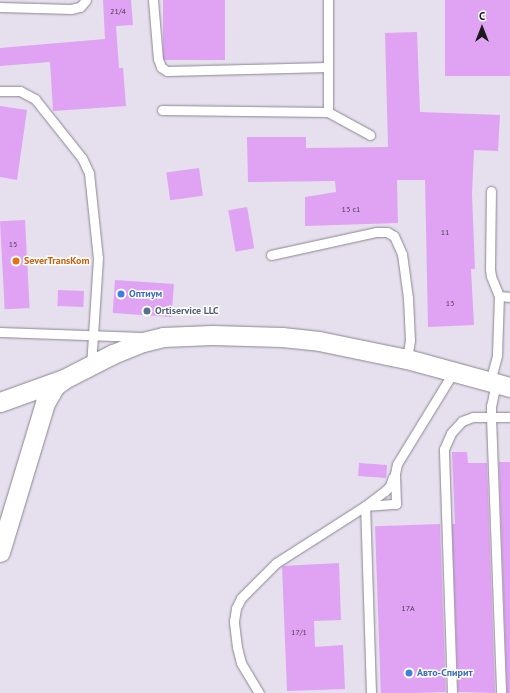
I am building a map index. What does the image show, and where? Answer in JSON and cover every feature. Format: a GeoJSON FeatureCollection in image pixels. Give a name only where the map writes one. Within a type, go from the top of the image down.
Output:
{"type":"FeatureCollection","features":[{"type":"Feature","properties":{"kind":"street"},"geometry":{"type":"LineString","coordinates":[[0,552],[45,403],[54,386],[91,364],[131,346],[163,337],[212,335],[282,337],[326,342],[407,359],[499,384]]}},
{"type":"Feature","properties":{"kind":"street"},"geometry":{"type":"LineString","coordinates":[[0,402],[64,379]]}},
{"type":"Feature","properties":{"kind":"lane"},"geometry":{"type":"LineString","coordinates":[[0,7],[71,9],[80,7],[86,0]]}},
{"type":"Feature","properties":{"kind":"lane"},"geometry":{"type":"LineString","coordinates":[[153,0],[158,59],[161,67],[167,71],[328,67]]}},
{"type":"Feature","properties":{"kind":"lane"},"geometry":{"type":"LineString","coordinates":[[328,0],[328,112]]}},
{"type":"Feature","properties":{"kind":"lane"},"geometry":{"type":"LineString","coordinates":[[0,91],[20,91],[35,99],[86,165],[89,173],[98,254],[91,364]]}},
{"type":"Feature","properties":{"kind":"lane"},"geometry":{"type":"LineString","coordinates":[[162,110],[328,112],[370,134]]}},
{"type":"Feature","properties":{"kind":"lane"},"geometry":{"type":"LineString","coordinates":[[491,191],[490,269],[491,276],[499,296],[497,355],[499,384],[492,396],[491,417],[501,693]]}},
{"type":"Feature","properties":{"kind":"lane"},"geometry":{"type":"LineString","coordinates":[[271,255],[376,232],[387,232],[394,236],[402,254],[408,298],[410,340],[407,359]]}},
{"type":"Feature","properties":{"kind":"lane"},"geometry":{"type":"LineString","coordinates":[[499,296],[510,297]]}},
{"type":"Feature","properties":{"kind":"lane"},"geometry":{"type":"LineString","coordinates":[[0,332],[163,337]]}},
{"type":"Feature","properties":{"kind":"lane"},"geometry":{"type":"LineString","coordinates":[[259,693],[241,663],[237,647],[234,621],[236,608],[241,598],[276,563],[365,506],[390,486],[397,464],[414,433],[454,371]]}},
{"type":"Feature","properties":{"kind":"lane"},"geometry":{"type":"LineString","coordinates":[[452,693],[444,450],[451,433],[462,421],[473,417],[510,417]]}},
{"type":"Feature","properties":{"kind":"lane"},"geometry":{"type":"LineString","coordinates":[[365,506],[396,504],[395,474]]}},
{"type":"Feature","properties":{"kind":"lane"},"geometry":{"type":"LineString","coordinates":[[365,506],[371,693]]}},
{"type":"Feature","properties":{"kind":"building"},"geometry":{"type":"Polygon","coordinates":[[[103,0],[131,0],[133,25],[116,26],[119,68],[123,68],[126,106],[53,111],[50,62],[0,66],[0,48],[105,39],[103,0]]]}},
{"type":"Feature","properties":{"kind":"building"},"geometry":{"type":"Polygon","coordinates":[[[163,0],[225,0],[225,60],[163,60],[163,0]]]}},
{"type":"Feature","properties":{"kind":"building"},"geometry":{"type":"Polygon","coordinates":[[[445,0],[510,0],[510,76],[445,76],[445,0]]]}},
{"type":"Feature","properties":{"kind":"building"},"geometry":{"type":"Polygon","coordinates":[[[417,32],[420,112],[500,115],[498,151],[474,150],[472,194],[475,269],[471,269],[474,325],[428,327],[425,180],[397,180],[398,223],[305,226],[305,197],[336,192],[335,181],[248,182],[247,137],[306,137],[306,148],[388,147],[385,33],[417,32]]]}},
{"type":"Feature","properties":{"kind":"building"},"geometry":{"type":"Polygon","coordinates":[[[0,106],[27,110],[17,180],[0,177],[0,106]]]}},
{"type":"Feature","properties":{"kind":"building"},"geometry":{"type":"Polygon","coordinates":[[[199,168],[203,196],[170,200],[166,173],[199,168]]]}},
{"type":"Feature","properties":{"kind":"building"},"geometry":{"type":"Polygon","coordinates":[[[247,207],[254,248],[236,252],[228,210],[247,207]]]}},
{"type":"Feature","properties":{"kind":"building"},"geometry":{"type":"Polygon","coordinates":[[[25,220],[30,308],[5,309],[0,221],[25,220]]]}},
{"type":"Feature","properties":{"kind":"building"},"geometry":{"type":"Polygon","coordinates":[[[115,280],[174,284],[172,317],[113,313],[115,280]]]}},
{"type":"Feature","properties":{"kind":"building"},"geometry":{"type":"Polygon","coordinates":[[[58,290],[84,291],[83,307],[57,306],[58,290]]]}},
{"type":"Feature","properties":{"kind":"building"},"geometry":{"type":"Polygon","coordinates":[[[452,452],[467,452],[468,463],[487,463],[495,693],[458,692],[452,524],[455,524],[452,452]]]}},
{"type":"Feature","properties":{"kind":"building"},"geometry":{"type":"Polygon","coordinates":[[[499,462],[510,462],[510,693],[507,693],[499,462]]]}},
{"type":"Feature","properties":{"kind":"building"},"geometry":{"type":"Polygon","coordinates":[[[359,463],[387,465],[386,478],[358,476],[359,463]]]}},
{"type":"Feature","properties":{"kind":"building"},"geometry":{"type":"Polygon","coordinates":[[[440,524],[446,692],[381,693],[375,526],[440,524]]]}},
{"type":"Feature","properties":{"kind":"building"},"geometry":{"type":"Polygon","coordinates":[[[339,563],[341,620],[314,621],[315,647],[343,645],[345,689],[287,691],[282,566],[339,563]]]}},
{"type":"Feature","properties":{"kind":"place","name":"SeverTransKom"},"geometry":{"type":"Point","coordinates":[16,261]}},
{"type":"Feature","properties":{"kind":"place","name":"Оптиум"},"geometry":{"type":"Point","coordinates":[121,294]}},
{"type":"Feature","properties":{"kind":"place","name":"Ortiservice LLC"},"geometry":{"type":"Point","coordinates":[147,311]}},
{"type":"Feature","properties":{"kind":"place","name":"Авто-Спирит"},"geometry":{"type":"Point","coordinates":[409,673]}}]}
